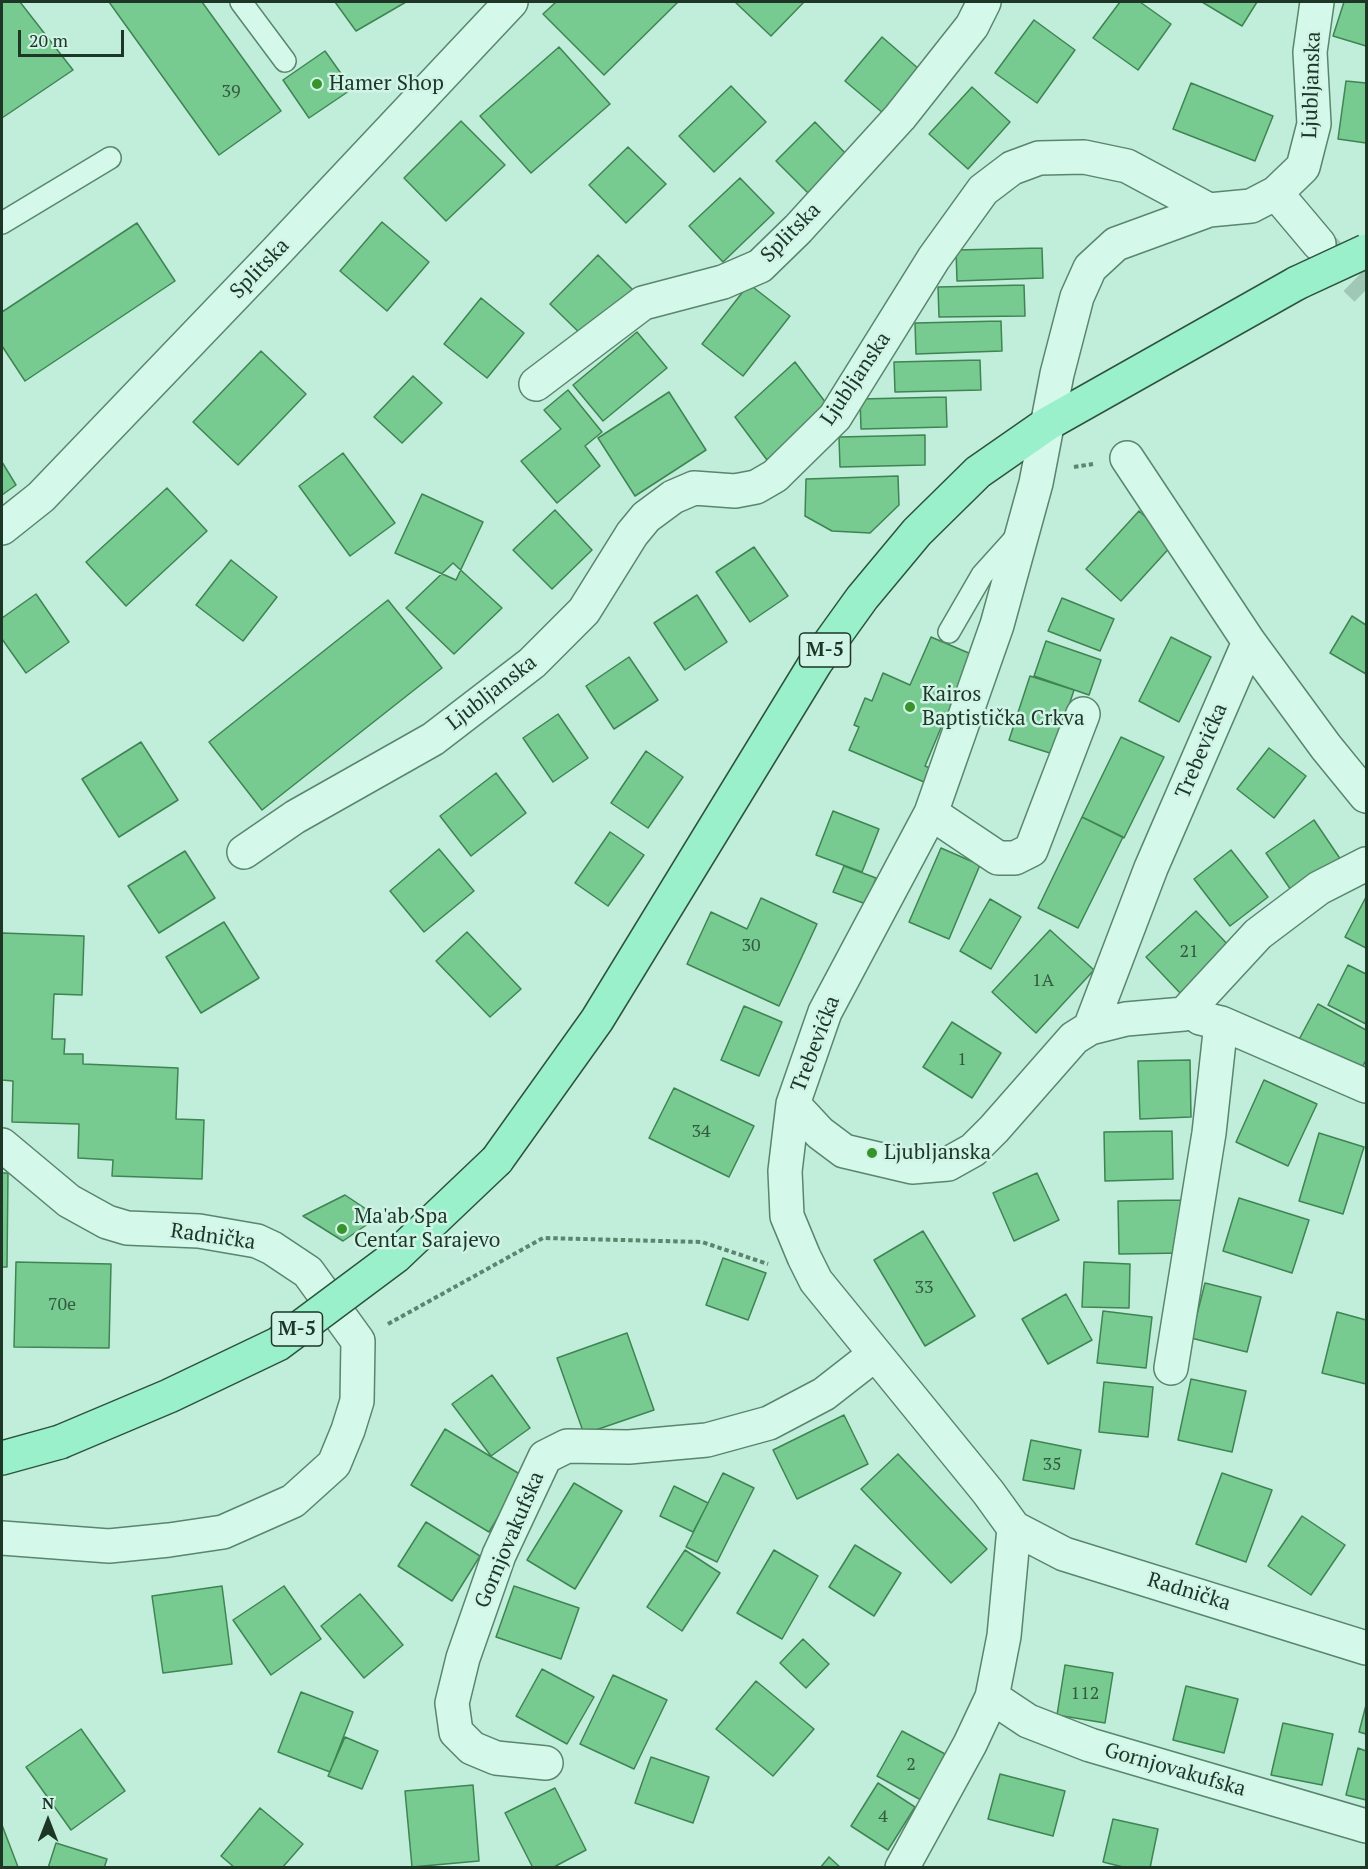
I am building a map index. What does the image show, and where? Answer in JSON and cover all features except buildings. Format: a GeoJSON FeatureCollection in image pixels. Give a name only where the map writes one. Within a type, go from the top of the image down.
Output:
{"type":"FeatureCollection","features":[{"type":"Feature","properties":{"kind":"main road","name":"M-5"},"geometry":{"type":"LineString","coordinates":[[2,1458],[60,1442],[169,1396],[278,1344],[396,1256],[497,1160],[597,1020],[816,662],[862,598],[917,532],[978,472],[1047,424],[1297,284],[1366,251]]}},
{"type":"Feature","properties":{"kind":"street","name":"Splitska"},"geometry":{"type":"LineString","coordinates":[[2,528],[41,497],[511,2]]}},
{"type":"Feature","properties":{"kind":"street","name":"Splitska"},"geometry":{"type":"LineString","coordinates":[[536,384],[643,303],[723,282],[760,266],[798,229],[900,117],[972,26],[984,2]]}},
{"type":"Feature","properties":{"kind":"street","name":"Ljubljanska"},"geometry":{"type":"LineString","coordinates":[[1047,424],[1077,297],[1090,268],[1116,244],[1209,210],[1251,206],[1276,193],[1303,167],[1314,124],[1310,52],[1317,2]]}},
{"type":"Feature","properties":{"kind":"street","name":"Ljubljanska"},"geometry":{"type":"LineString","coordinates":[[244,852],[295,817],[433,740],[532,663],[584,611],[632,534],[646,517],[674,497],[694,488],[735,491],[756,487],[775,476],[835,417],[934,258],[983,190],[1012,168],[1039,159],[1084,157],[1128,166],[1209,210]]}},
{"type":"Feature","properties":{"kind":"street"},"geometry":{"type":"LineString","coordinates":[[1276,193],[1319,244]]}},
{"type":"Feature","properties":{"kind":"street","name":"Trebevićka"},"geometry":{"type":"LineString","coordinates":[[1047,424],[1023,531],[997,625],[931,813],[825,1012],[793,1104],[820,1133],[844,1151],[912,1167],[948,1164],[973,1150],[1074,1038],[1090,1028],[1126,1019],[1184,1014],[1221,1023],[1366,1086]]}},
{"type":"Feature","properties":{"kind":"street"},"geometry":{"type":"LineString","coordinates":[[1127,458],[1249,642],[1326,747],[1366,796]]}},
{"type":"Feature","properties":{"kind":"street","name":"Trebevićka"},"geometry":{"type":"LineString","coordinates":[[1090,1028],[1151,868],[1249,642]]}},
{"type":"Feature","properties":{"kind":"street"},"geometry":{"type":"LineString","coordinates":[[931,813],[998,858],[1016,858],[1030,850],[1083,714]]}},
{"type":"Feature","properties":{"kind":"street"},"geometry":{"type":"LineString","coordinates":[[1184,1014],[1258,934],[1319,888],[1366,864]]}},
{"type":"Feature","properties":{"kind":"street"},"geometry":{"type":"LineString","coordinates":[[1171,1368],[1209,1133],[1221,1023]]}},
{"type":"Feature","properties":{"kind":"street"},"geometry":{"type":"LineString","coordinates":[[793,1104],[785,1171],[787,1216],[816,1281],[988,1492],[1014,1528],[1004,1636],[992,1697],[970,1744],[903,1867]]}},
{"type":"Feature","properties":{"kind":"street","name":"Radnička"},"geometry":{"type":"LineString","coordinates":[[2,1145],[69,1201],[107,1222],[127,1228],[199,1230],[257,1241],[272,1248],[308,1272],[358,1341]]}},
{"type":"Feature","properties":{"kind":"street"},"geometry":{"type":"LineString","coordinates":[[2,1538],[109,1546],[169,1540],[223,1532],[294,1501],[334,1464],[348,1430],[357,1401],[358,1341]]}},
{"type":"Feature","properties":{"kind":"street","name":"Gornjovakufska"},"geometry":{"type":"LineString","coordinates":[[546,1763],[496,1758],[472,1748],[456,1732],[452,1702],[463,1658],[499,1555],[545,1457],[567,1446],[630,1447],[707,1440],[769,1423],[824,1394],[874,1355]]}},
{"type":"Feature","properties":{"kind":"street","name":"Radnička"},"geometry":{"type":"LineString","coordinates":[[1014,1528],[1064,1554],[1366,1648]]}},
{"type":"Feature","properties":{"kind":"street","name":"Gornjovakufska"},"geometry":{"type":"LineString","coordinates":[[992,1697],[1028,1721],[1090,1745],[1366,1826]]}},
{"type":"Feature","properties":{"kind":"lane"},"geometry":{"type":"LineString","coordinates":[[241,2],[285,62]]}},
{"type":"Feature","properties":{"kind":"lane"},"geometry":{"type":"LineString","coordinates":[[2,223],[110,158]]}},
{"type":"Feature","properties":{"kind":"lane"},"geometry":{"type":"LineString","coordinates":[[949,632],[982,575],[1023,531]]}},
{"type":"Feature","properties":{"kind":"path"},"geometry":{"type":"LineString","coordinates":[[1037,474],[1127,458]]}},
{"type":"Feature","properties":{"kind":"path"},"geometry":{"type":"LineString","coordinates":[[358,1341],[543,1238],[702,1242],[816,1281]]}},
{"type":"Feature","properties":{"kind":"tunnel"},"geometry":{"type":"LineString","coordinates":[[1320,245],[1366,290]]}},
{"type":"Feature","properties":{"kind":"place","name":"Hamer Shop"},"geometry":{"type":"Point","coordinates":[317,84]}},
{"type":"Feature","properties":{"kind":"place","name":"Kairos Baptistička Crkva"},"geometry":{"type":"Point","coordinates":[910,707]}},
{"type":"Feature","properties":{"kind":"place","name":"Ljubljanska"},"geometry":{"type":"Point","coordinates":[872,1153]}},
{"type":"Feature","properties":{"kind":"place","name":"Ma'ab Spa Centar Sarajevo"},"geometry":{"type":"Point","coordinates":[342,1229]}}]}
